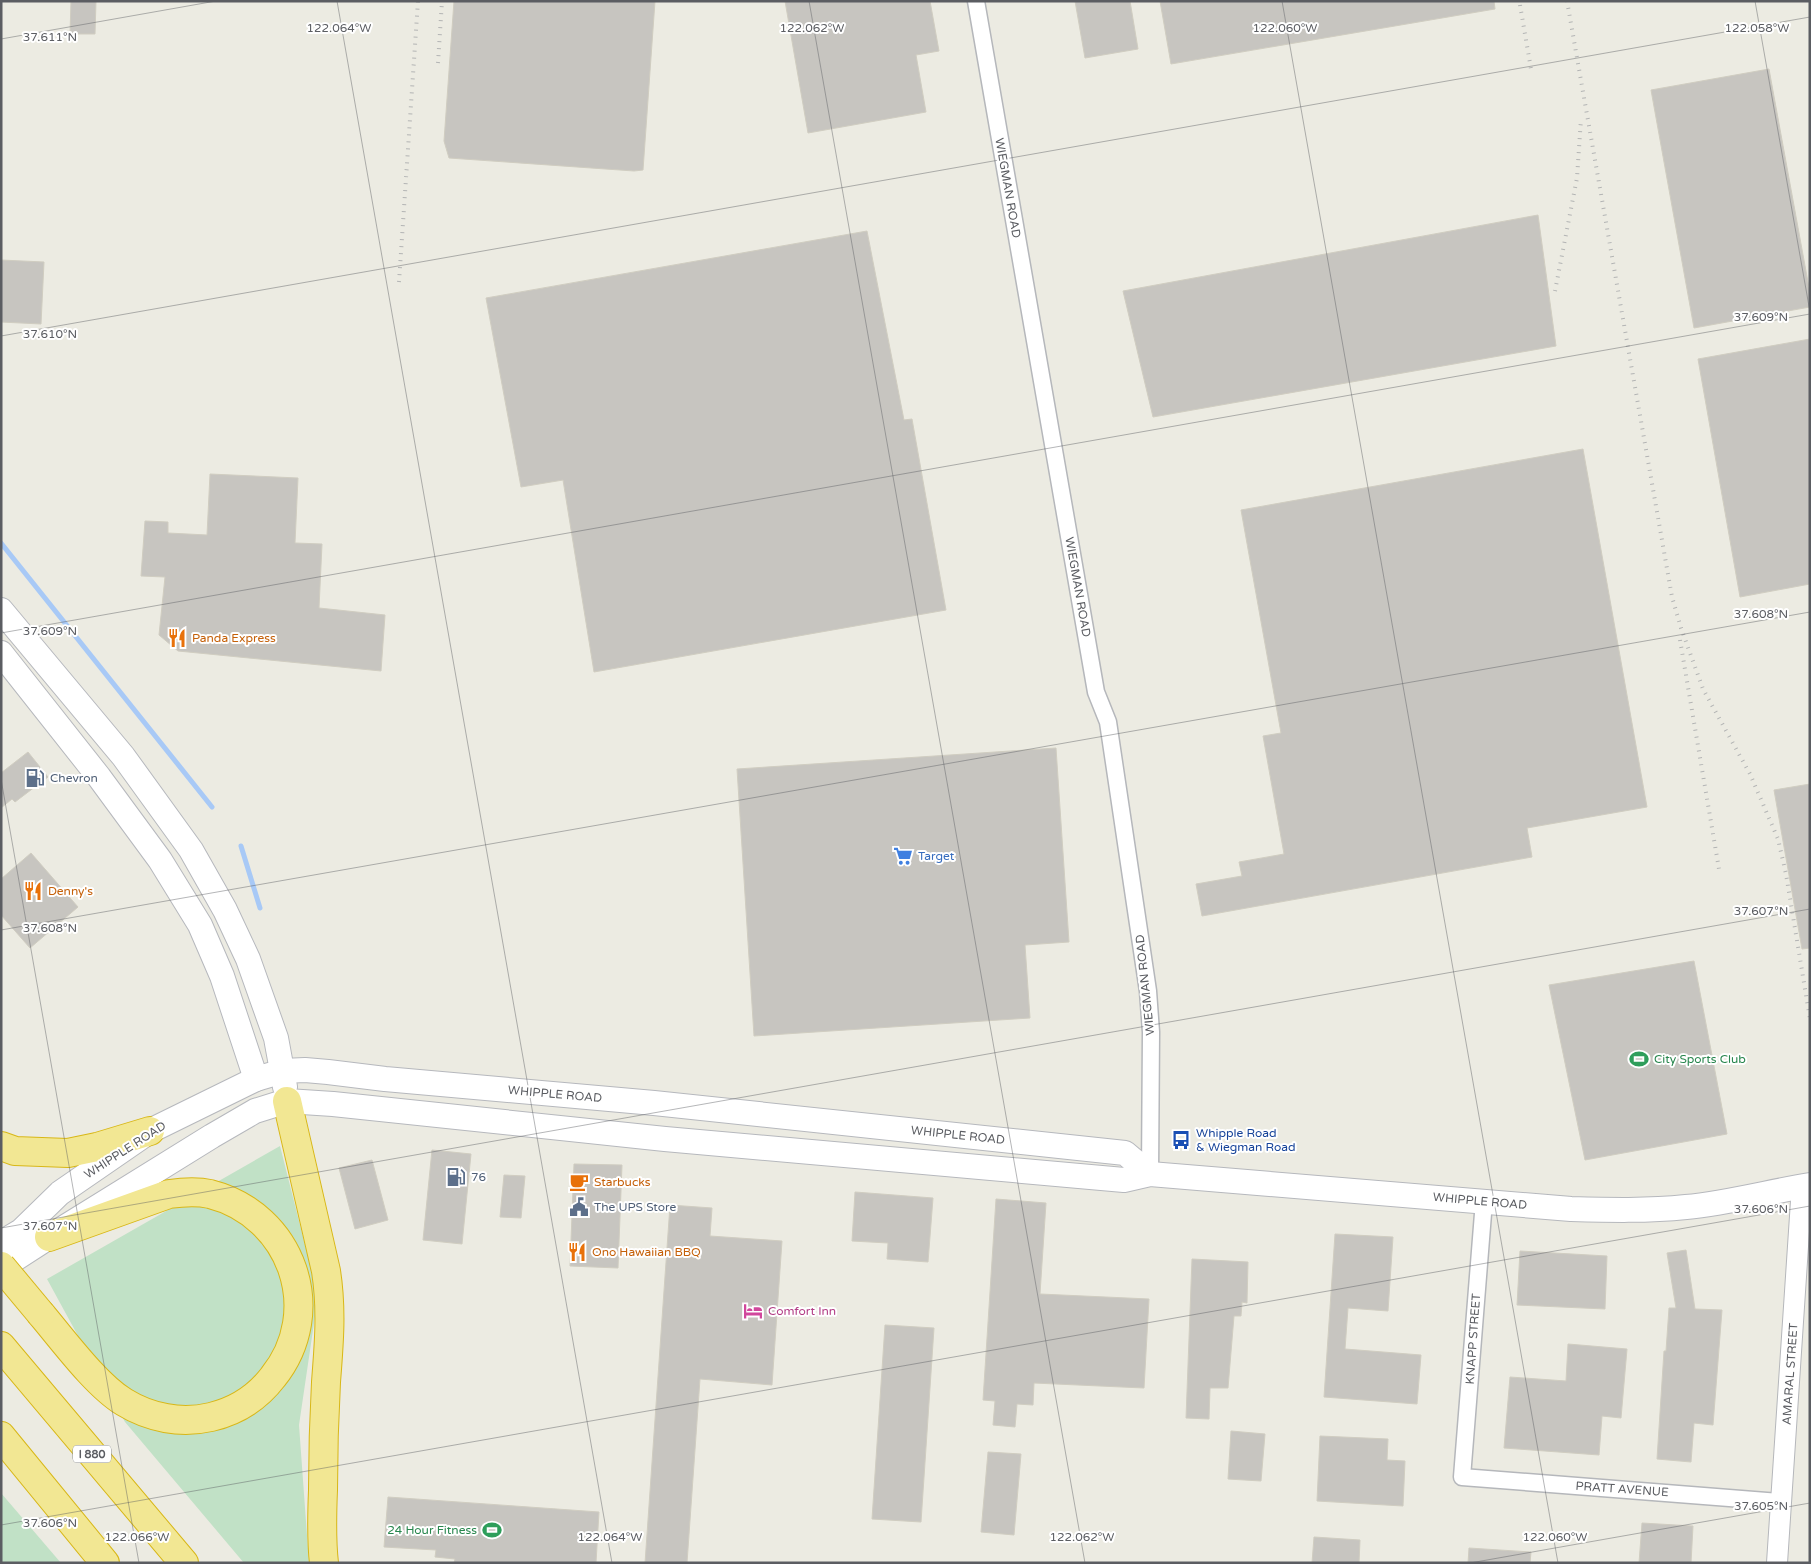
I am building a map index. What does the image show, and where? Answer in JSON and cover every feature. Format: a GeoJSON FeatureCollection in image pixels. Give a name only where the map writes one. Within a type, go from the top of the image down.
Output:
{"type":"FeatureCollection","features":[{"type":"Feature","properties":{"kind":"highway"},"geometry":{"type":"LineString","coordinates":[[287,1101],[330,1296],[331,1315],[324,1413],[322,1490],[324,1563]]}},
{"type":"Feature","properties":{"kind":"highway"},"geometry":{"type":"LineString","coordinates":[[1,1146],[15,1152],[68,1153],[97,1148],[150,1131]]}},
{"type":"Feature","properties":{"kind":"highway"},"geometry":{"type":"LineString","coordinates":[[1,1267],[106,1388],[122,1401],[141,1412],[160,1418],[201,1419],[237,1408],[254,1398],[281,1368],[288,1355],[296,1330],[299,1311],[298,1290],[294,1272],[286,1253],[276,1237],[263,1222],[248,1210],[209,1194],[188,1192],[169,1194],[49,1237]]}},
{"type":"Feature","properties":{"kind":"highway","name":"I 880"},"geometry":{"type":"LineString","coordinates":[[1,1346],[184,1563]]}},
{"type":"Feature","properties":{"kind":"highway"},"geometry":{"type":"LineString","coordinates":[[1,1436],[105,1563]]}},
{"type":"Feature","properties":{"kind":"main road"},"geometry":{"type":"LineString","coordinates":[[1,610],[123,756],[191,850],[225,910],[248,959],[276,1038],[287,1101]]}},
{"type":"Feature","properties":{"kind":"main road"},"geometry":{"type":"LineString","coordinates":[[1,653],[99,776],[160,860],[195,917],[222,976],[256,1079],[287,1101]]}},
{"type":"Feature","properties":{"kind":"main road","name":"WHIPPLE ROAD"},"geometry":{"type":"LineString","coordinates":[[1,1243],[21,1231],[60,1193],[150,1131],[256,1079],[283,1071],[305,1070],[654,1103],[1125,1153],[1150,1174]]}},
{"type":"Feature","properties":{"kind":"main road","name":"WHIPPLE ROAD"},"geometry":{"type":"LineString","coordinates":[[1,1267],[212,1136],[256,1111],[287,1101],[333,1104],[665,1139],[1124,1180],[1150,1174],[1571,1209],[1629,1210],[1686,1207],[1806,1185]]}},
{"type":"Feature","properties":{"kind":"street","name":"WIEGMAN ROAD"},"geometry":{"type":"LineString","coordinates":[[976,1],[1094,682],[1108,722],[1148,991],[1152,1032],[1150,1174]]}},
{"type":"Feature","properties":{"kind":"street","name":"AMARAL STREET"},"geometry":{"type":"LineString","coordinates":[[1777,1563],[1806,1185]]}},
{"type":"Feature","properties":{"kind":"street","name":"KNAPP STREET"},"geometry":{"type":"LineString","coordinates":[[1462,1477],[1484,1201]]}},
{"type":"Feature","properties":{"kind":"street","name":"PRATT AVENUE"},"geometry":{"type":"LineString","coordinates":[[1462,1477],[1781,1502]]}},
{"type":"Feature","properties":{"kind":"green space"},"geometry":{"type":"Polygon","coordinates":[[[280,1146],[318,1296],[299,1425],[309,1563],[244,1563],[125,1422],[47,1279],[280,1146]]]}},
{"type":"Feature","properties":{"kind":"green space"},"geometry":{"type":"Polygon","coordinates":[[[1,1493],[61,1563],[1,1563],[1,1493]]]}},
{"type":"Feature","properties":{"kind":"building"},"geometry":{"type":"Polygon","coordinates":[[[71,1],[96,1],[95,34],[70,34],[71,1]]]}},
{"type":"Feature","properties":{"kind":"building"},"geometry":{"type":"Polygon","coordinates":[[[454,1],[655,1],[643,170],[634,171],[449,158],[444,141],[454,1]]]}},
{"type":"Feature","properties":{"kind":"building"},"geometry":{"type":"Polygon","coordinates":[[[785,1],[930,1],[939,51],[916,55],[926,112],[808,133],[785,1]]]}},
{"type":"Feature","properties":{"kind":"building"},"geometry":{"type":"Polygon","coordinates":[[[1075,1],[1130,1],[1138,49],[1085,58],[1075,1]]]}},
{"type":"Feature","properties":{"kind":"building"},"geometry":{"type":"Polygon","coordinates":[[[1160,1],[1494,1],[1495,9],[1171,64],[1160,1]]]}},
{"type":"Feature","properties":{"kind":"building"},"geometry":{"type":"Polygon","coordinates":[[[1769,69],[1810,293],[1810,307],[1694,328],[1651,90],[1769,69]]]}},
{"type":"Feature","properties":{"kind":"building"},"geometry":{"type":"Polygon","coordinates":[[[1538,215],[1556,346],[1153,417],[1123,291],[1538,215]]]}},
{"type":"Feature","properties":{"kind":"building"},"geometry":{"type":"Polygon","coordinates":[[[867,231],[904,420],[912,419],[946,610],[594,672],[563,480],[521,487],[486,298],[867,231]]]}},
{"type":"Feature","properties":{"kind":"building"},"geometry":{"type":"Polygon","coordinates":[[[1,260],[44,262],[41,324],[1,322],[1,260]]]}},
{"type":"Feature","properties":{"kind":"building"},"geometry":{"type":"Polygon","coordinates":[[[1810,339],[1810,584],[1740,597],[1698,359],[1810,339]]]}},
{"type":"Feature","properties":{"kind":"building"},"geometry":{"type":"Polygon","coordinates":[[[1583,449],[1647,807],[1527,828],[1532,857],[1202,916],[1196,884],[1242,876],[1239,862],[1284,854],[1263,736],[1281,733],[1241,510],[1583,449]]]}},
{"type":"Feature","properties":{"kind":"building"},"geometry":{"type":"Polygon","coordinates":[[[210,474],[298,478],[295,543],[322,544],[319,608],[385,615],[381,671],[178,651],[159,635],[165,577],[141,576],[145,521],[168,522],[168,533],[207,535],[210,474]]]}},
{"type":"Feature","properties":{"kind":"building","name":"Target"},"geometry":{"type":"Polygon","coordinates":[[[1056,748],[1069,942],[1025,945],[1030,1018],[754,1036],[737,769],[1056,748]]]}},
{"type":"Feature","properties":{"kind":"building"},"geometry":{"type":"Polygon","coordinates":[[[28,752],[48,777],[15,802],[12,799],[1,808],[1,773],[28,752]]]}},
{"type":"Feature","properties":{"kind":"building"},"geometry":{"type":"Polygon","coordinates":[[[1810,784],[1810,948],[1802,949],[1774,790],[1810,784]]]}},
{"type":"Feature","properties":{"kind":"building","name":"Denny's"},"geometry":{"type":"Polygon","coordinates":[[[31,853],[78,907],[30,948],[1,915],[1,879],[31,853]]]}},
{"type":"Feature","properties":{"kind":"building","name":"City Sports Club"},"geometry":{"type":"Polygon","coordinates":[[[1694,961],[1727,1134],[1585,1160],[1549,985],[1694,961]]]}},
{"type":"Feature","properties":{"kind":"building"},"geometry":{"type":"Polygon","coordinates":[[[432,1150],[471,1154],[462,1244],[423,1240],[432,1150]]]}},
{"type":"Feature","properties":{"kind":"building"},"geometry":{"type":"Polygon","coordinates":[[[372,1160],[388,1220],[355,1229],[339,1168],[372,1160]]]}},
{"type":"Feature","properties":{"kind":"building"},"geometry":{"type":"Polygon","coordinates":[[[574,1164],[622,1165],[618,1268],[570,1266],[574,1164]]]}},
{"type":"Feature","properties":{"kind":"building"},"geometry":{"type":"Polygon","coordinates":[[[504,1175],[525,1176],[521,1218],[500,1217],[504,1175]]]}},
{"type":"Feature","properties":{"kind":"building"},"geometry":{"type":"Polygon","coordinates":[[[855,1192],[933,1198],[928,1262],[887,1259],[888,1243],[852,1241],[855,1192]]]}},
{"type":"Feature","properties":{"kind":"building"},"geometry":{"type":"Polygon","coordinates":[[[996,1199],[1046,1203],[1040,1294],[1149,1299],[1144,1388],[1034,1383],[1033,1405],[1017,1404],[1015,1427],[993,1425],[995,1401],[983,1400],[996,1199]]]}},
{"type":"Feature","properties":{"kind":"building"},"geometry":{"type":"Polygon","coordinates":[[[670,1205],[712,1208],[710,1236],[782,1241],[772,1385],[700,1379],[687,1563],[645,1563],[670,1205]]]}},
{"type":"Feature","properties":{"kind":"building"},"geometry":{"type":"Polygon","coordinates":[[[1335,1234],[1393,1237],[1388,1311],[1348,1308],[1345,1349],[1421,1355],[1417,1404],[1324,1397],[1335,1234]]]}},
{"type":"Feature","properties":{"kind":"building"},"geometry":{"type":"Polygon","coordinates":[[[1686,1250],[1695,1309],[1722,1310],[1713,1425],[1694,1423],[1691,1462],[1657,1459],[1664,1351],[1666,1351],[1669,1308],[1676,1308],[1667,1253],[1686,1250]]]}},
{"type":"Feature","properties":{"kind":"building"},"geometry":{"type":"Polygon","coordinates":[[[1520,1251],[1607,1256],[1605,1309],[1517,1305],[1520,1251]]]}},
{"type":"Feature","properties":{"kind":"building"},"geometry":{"type":"Polygon","coordinates":[[[1192,1259],[1248,1262],[1247,1303],[1242,1302],[1241,1316],[1234,1316],[1228,1388],[1210,1388],[1209,1419],[1186,1418],[1192,1259]]]}},
{"type":"Feature","properties":{"kind":"building"},"geometry":{"type":"Polygon","coordinates":[[[885,1325],[934,1328],[921,1522],[872,1519],[885,1325]]]}},
{"type":"Feature","properties":{"kind":"building"},"geometry":{"type":"Polygon","coordinates":[[[1568,1344],[1627,1349],[1621,1418],[1602,1416],[1599,1455],[1504,1448],[1510,1377],[1566,1381],[1568,1344]]]}},
{"type":"Feature","properties":{"kind":"building"},"geometry":{"type":"Polygon","coordinates":[[[1231,1431],[1265,1434],[1261,1481],[1228,1479],[1231,1431]]]}},
{"type":"Feature","properties":{"kind":"building"},"geometry":{"type":"Polygon","coordinates":[[[1320,1436],[1388,1439],[1387,1460],[1405,1461],[1403,1506],[1317,1501],[1320,1436]]]}},
{"type":"Feature","properties":{"kind":"building"},"geometry":{"type":"Polygon","coordinates":[[[988,1452],[1021,1454],[1014,1535],[981,1532],[988,1452]]]}},
{"type":"Feature","properties":{"kind":"building","name":"24 Hour Fitness"},"geometry":{"type":"Polygon","coordinates":[[[388,1497],[599,1512],[596,1563],[454,1563],[455,1559],[435,1557],[436,1550],[384,1547],[388,1497]]]}},
{"type":"Feature","properties":{"kind":"building"},"geometry":{"type":"Polygon","coordinates":[[[1642,1523],[1693,1526],[1691,1563],[1639,1563],[1642,1523]]]}},
{"type":"Feature","properties":{"kind":"building"},"geometry":{"type":"Polygon","coordinates":[[[1314,1537],[1360,1540],[1359,1563],[1312,1563],[1314,1537]]]}},
{"type":"Feature","properties":{"kind":"building"},"geometry":{"type":"Polygon","coordinates":[[[1469,1548],[1531,1552],[1530,1563],[1468,1563],[1469,1548]]]}},
{"type":"Feature","properties":{"kind":"waterway"},"geometry":{"type":"LineString","coordinates":[[1,543],[212,807]]}},
{"type":"Feature","properties":{"kind":"waterway"},"geometry":{"type":"LineString","coordinates":[[241,846],[260,908]]}},
{"type":"Feature","properties":{"kind":"railway"},"geometry":{"type":"LineString","coordinates":[[399,282],[418,1]]}},
{"type":"Feature","properties":{"kind":"railway"},"geometry":{"type":"LineString","coordinates":[[438,63],[442,1]]}},
{"type":"Feature","properties":{"kind":"railway"},"geometry":{"type":"LineString","coordinates":[[1567,1],[1672,597],[1703,689],[1750,774],[1778,839],[1786,874],[1810,1019]]}},
{"type":"Feature","properties":{"kind":"railway"},"geometry":{"type":"LineString","coordinates":[[1520,5],[1531,69]]}},
{"type":"Feature","properties":{"kind":"railway"},"geometry":{"type":"LineString","coordinates":[[1555,291],[1577,178],[1581,119]]}},
{"type":"Feature","properties":{"kind":"railway"},"geometry":{"type":"LineString","coordinates":[[1680,640],[1719,869]]}},
{"type":"Feature","properties":{"kind":"place","name":"Panda Express"},"geometry":{"type":"Point","coordinates":[177,638]}},
{"type":"Feature","properties":{"kind":"place","name":"Chevron"},"geometry":{"type":"Point","coordinates":[35,778]}},
{"type":"Feature","properties":{"kind":"place","name":"Target"},"geometry":{"type":"Point","coordinates":[903,856]}},
{"type":"Feature","properties":{"kind":"place","name":"Denny's"},"geometry":{"type":"Point","coordinates":[33,891]}},
{"type":"Feature","properties":{"kind":"place","name":"City Sports Club"},"geometry":{"type":"Point","coordinates":[1639,1059]}},
{"type":"Feature","properties":{"kind":"place","name":"Whipple Road & Wiegman Road"},"geometry":{"type":"Point","coordinates":[1181,1140]}},
{"type":"Feature","properties":{"kind":"place","name":"76"},"geometry":{"type":"Point","coordinates":[456,1177]}},
{"type":"Feature","properties":{"kind":"place","name":"Starbucks"},"geometry":{"type":"Point","coordinates":[579,1182]}},
{"type":"Feature","properties":{"kind":"place","name":"The UPS Store"},"geometry":{"type":"Point","coordinates":[579,1207]}},
{"type":"Feature","properties":{"kind":"place","name":"Ono Hawaiian BBQ"},"geometry":{"type":"Point","coordinates":[577,1252]}},
{"type":"Feature","properties":{"kind":"place","name":"Comfort Inn"},"geometry":{"type":"Point","coordinates":[753,1311]}},
{"type":"Feature","properties":{"kind":"place","name":"24 Hour Fitness"},"geometry":{"type":"Point","coordinates":[492,1530]}}]}
